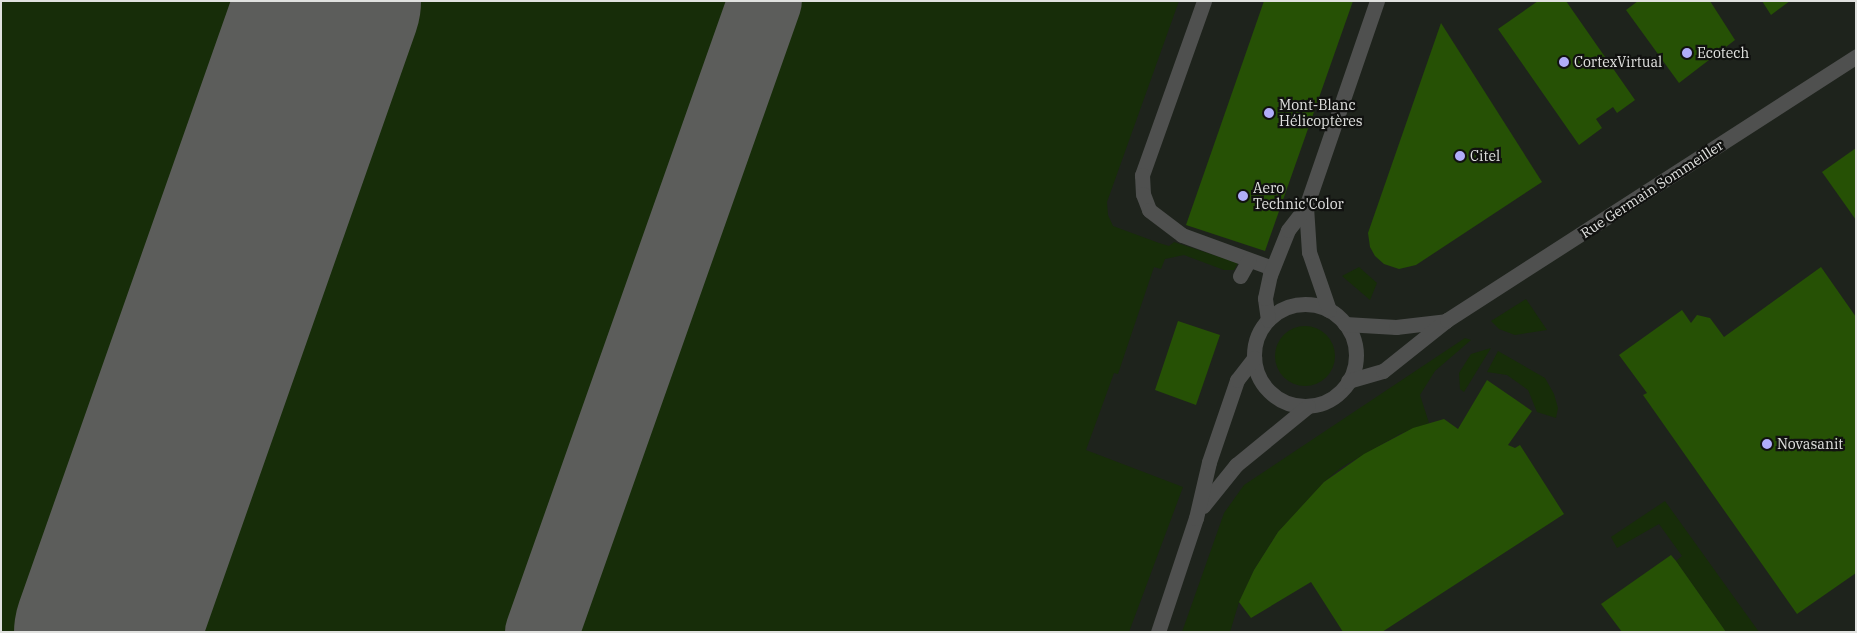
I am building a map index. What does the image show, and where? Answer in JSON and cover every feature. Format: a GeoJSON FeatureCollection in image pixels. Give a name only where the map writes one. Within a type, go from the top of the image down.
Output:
{"type":"FeatureCollection","features":[{"type":"Feature","properties":{"kind":"street"},"geometry":{"type":"LineString","coordinates":[[1204,1],[1142,175],[1142,194],[1150,210],[1182,235],[1272,268]]}},
{"type":"Feature","properties":{"kind":"street"},"geometry":{"type":"LineString","coordinates":[[1268,320],[1265,298],[1272,268],[1288,230],[1306,207],[1378,1]]}},
{"type":"Feature","properties":{"kind":"street","name":"Rue Germain Sommeiller"},"geometry":{"type":"LineString","coordinates":[[1196,518],[1214,489],[1236,465],[1308,406],[1327,401],[1348,382],[1383,371],[1447,320],[1856,56]]}},
{"type":"Feature","properties":{"kind":"street"},"geometry":{"type":"LineString","coordinates":[[1306,207],[1310,252],[1329,310]]}},
{"type":"Feature","properties":{"kind":"street"},"geometry":{"type":"LineString","coordinates":[[1240,276],[1249,260]]}},
{"type":"Feature","properties":{"kind":"street","name":"Rue Germain Sommeiller"},"geometry":{"type":"LineString","coordinates":[[1158,632],[1196,518],[1209,462],[1237,380],[1254,358],[1256,339],[1268,320],[1292,305],[1311,304],[1329,310],[1345,324],[1356,352],[1348,382]]}},
{"type":"Feature","properties":{"kind":"street","name":"Rue Germain Sommeiller"},"geometry":{"type":"LineString","coordinates":[[1345,324],[1396,327],[1447,320]]}},
{"type":"Feature","properties":{"kind":"street"},"geometry":{"type":"LineString","coordinates":[[1254,358],[1259,377],[1271,393],[1288,403],[1308,406]]}},
{"type":"Feature","properties":{"kind":"shaded area"},"geometry":{"type":"Polygon","coordinates":[[[43,1],[1856,1],[1856,632],[1,632],[1,118],[43,1]]]}},
{"type":"Feature","properties":{"kind":"green space"},"geometry":{"type":"Polygon","coordinates":[[[1,1],[238,1],[16,632],[1,632],[1,1]]]}},
{"type":"Feature","properties":{"kind":"green space"},"geometry":{"type":"Polygon","coordinates":[[[410,1],[729,1],[506,632],[186,632],[410,1]]]}},
{"type":"Feature","properties":{"kind":"green space"},"geometry":{"type":"Polygon","coordinates":[[[797,1],[1179,1],[1107,202],[1108,215],[1113,226],[1159,243],[1169,246],[1174,242],[1238,263],[1234,270],[1224,270],[1184,255],[1165,259],[1161,269],[1154,267],[1118,374],[1114,373],[1086,450],[1183,487],[1129,632],[574,632],[797,1]]]}},
{"type":"Feature","properties":{"kind":"green space"},"geometry":{"type":"Polygon","coordinates":[[[1359,267],[1377,283],[1370,300],[1342,276],[1359,267]]]}},
{"type":"Feature","properties":{"kind":"green space"},"geometry":{"type":"Polygon","coordinates":[[[1526,299],[1547,330],[1515,335],[1499,329],[1491,321],[1526,299]]]}},
{"type":"Feature","properties":{"kind":"green space"},"geometry":{"type":"Polygon","coordinates":[[[1305,326],[1322,331],[1330,339],[1335,356],[1330,373],[1322,381],[1305,386],[1288,381],[1280,373],[1275,356],[1280,339],[1288,331],[1305,326]]]}},
{"type":"Feature","properties":{"kind":"green space"},"geometry":{"type":"Polygon","coordinates":[[[1465,338],[1471,340],[1435,371],[1420,395],[1429,423],[1400,434],[1342,467],[1324,482],[1278,532],[1254,570],[1239,602],[1230,632],[1182,632],[1224,513],[1244,485],[1465,338]]]}},
{"type":"Feature","properties":{"kind":"green space"},"geometry":{"type":"Polygon","coordinates":[[[1491,348],[1464,392],[1460,389],[1459,373],[1471,354],[1491,348]]]}},
{"type":"Feature","properties":{"kind":"green space"},"geometry":{"type":"Polygon","coordinates":[[[1498,351],[1545,378],[1554,394],[1558,408],[1556,418],[1537,412],[1528,390],[1507,375],[1487,372],[1498,351]]]}},
{"type":"Feature","properties":{"kind":"green space"},"geometry":{"type":"Polygon","coordinates":[[[1665,501],[1759,632],[1726,632],[1676,561],[1682,556],[1659,524],[1617,548],[1611,537],[1665,501]]]}},
{"type":"Feature","properties":{"kind":"building","name":"Mont-Blanc Hélicoptères"},"geometry":{"type":"Polygon","coordinates":[[[1264,1],[1353,1],[1265,251],[1186,225],[1264,1]]]}},
{"type":"Feature","properties":{"kind":"building","name":"CortexVirtual"},"geometry":{"type":"Polygon","coordinates":[[[1538,1],[1566,1],[1635,100],[1617,113],[1613,107],[1596,119],[1602,128],[1579,145],[1498,29],[1538,1]]]}},
{"type":"Feature","properties":{"kind":"building","name":"Ecotech"},"geometry":{"type":"Polygon","coordinates":[[[1638,1],[1710,1],[1735,40],[1679,83],[1626,10],[1638,1]]]}},
{"type":"Feature","properties":{"kind":"building"},"geometry":{"type":"Polygon","coordinates":[[[1762,1],[1790,1],[1771,15],[1762,1]]]}},
{"type":"Feature","properties":{"kind":"building","name":"Citel"},"geometry":{"type":"Polygon","coordinates":[[[1441,23],[1542,182],[1416,265],[1399,269],[1384,264],[1375,256],[1370,247],[1368,233],[1441,23]]]}},
{"type":"Feature","properties":{"kind":"building"},"geometry":{"type":"Polygon","coordinates":[[[1856,148],[1856,220],[1822,172],[1856,148]]]}},
{"type":"Feature","properties":{"kind":"building","name":"Novasanit"},"geometry":{"type":"Polygon","coordinates":[[[1821,267],[1856,317],[1856,573],[1797,614],[1643,395],[1647,393],[1619,355],[1682,310],[1691,323],[1697,315],[1710,318],[1724,337],[1821,267]]]}},
{"type":"Feature","properties":{"kind":"building"},"geometry":{"type":"Polygon","coordinates":[[[1178,321],[1220,335],[1196,405],[1155,390],[1178,321]]]}},
{"type":"Feature","properties":{"kind":"building"},"geometry":{"type":"Polygon","coordinates":[[[1487,380],[1532,411],[1508,445],[1515,448],[1520,445],[1564,514],[1382,632],[1343,632],[1311,582],[1251,618],[1239,602],[1254,570],[1278,532],[1324,482],[1364,454],[1413,428],[1444,419],[1458,429],[1487,380]]]}},
{"type":"Feature","properties":{"kind":"building"},"geometry":{"type":"Polygon","coordinates":[[[1671,555],[1726,632],[1622,632],[1601,604],[1671,555]]]}},
{"type":"Feature","properties":{"kind":"taxiway"},"geometry":{"type":"LineString","coordinates":[[542,632],[765,1]]}},
{"type":"Feature","properties":{"kind":"runway"},"geometry":{"type":"LineString","coordinates":[[106,632],[328,1]]}},
{"type":"Feature","properties":{"kind":"place","name":"Ecotech"},"geometry":{"type":"Point","coordinates":[1687,53]}},
{"type":"Feature","properties":{"kind":"place","name":"CortexVirtual"},"geometry":{"type":"Point","coordinates":[1564,62]}},
{"type":"Feature","properties":{"kind":"place","name":"Mont-Blanc Hélicoptères"},"geometry":{"type":"Point","coordinates":[1269,113]}},
{"type":"Feature","properties":{"kind":"place","name":"Citel"},"geometry":{"type":"Point","coordinates":[1460,156]}},
{"type":"Feature","properties":{"kind":"place","name":"Aero Technic'Color"},"geometry":{"type":"Point","coordinates":[1243,196]}},
{"type":"Feature","properties":{"kind":"place","name":"Novasanit"},"geometry":{"type":"Point","coordinates":[1767,444]}}]}
